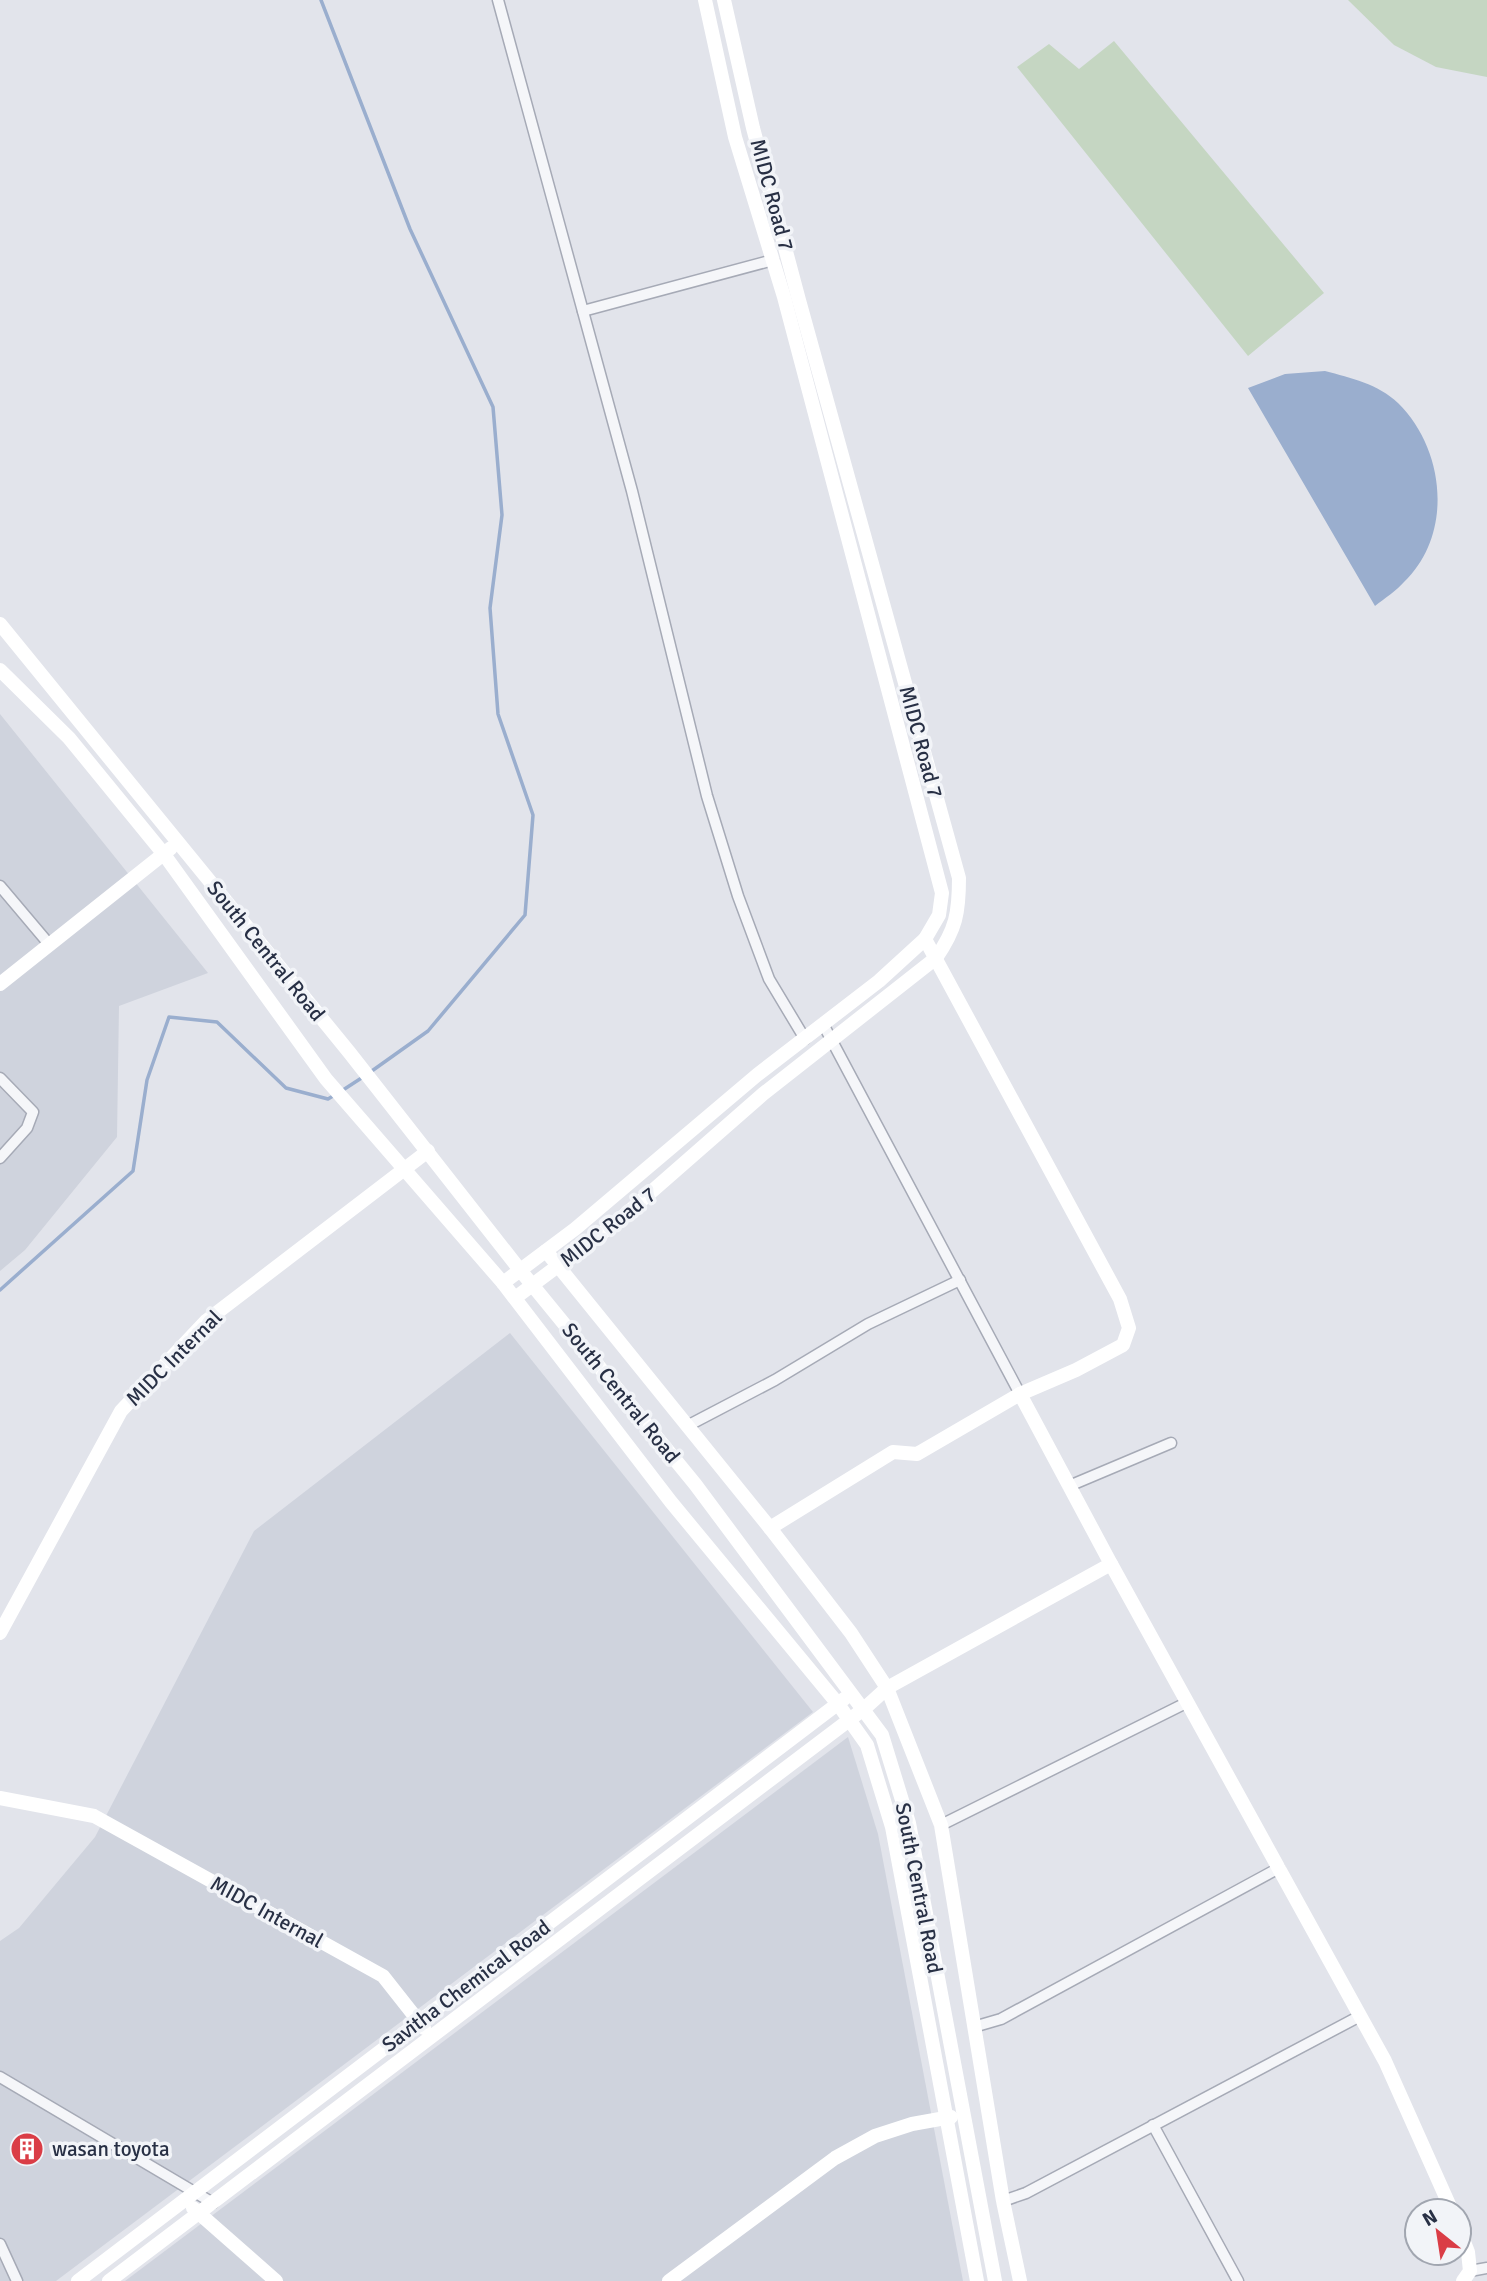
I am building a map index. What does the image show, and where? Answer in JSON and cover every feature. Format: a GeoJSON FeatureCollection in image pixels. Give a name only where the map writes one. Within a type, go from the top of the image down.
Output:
{"type":"FeatureCollection","features":[{"type":"Feature","properties":{"kind":"street"},"geometry":{"type":"LineString","coordinates":[[498,0],[632,491],[707,796],[738,896],[769,979],[805,1039]]}},
{"type":"Feature","properties":{"kind":"street","name":"MIDC Road 7"},"geometry":{"type":"LineString","coordinates":[[503,1283],[546,1251],[757,1075],[878,981],[925,939],[939,915],[942,893],[773,260],[735,137],[705,0]]}},
{"type":"Feature","properties":{"kind":"street","name":"MIDC Road 7"},"geometry":{"type":"LineString","coordinates":[[515,1298],[618,1221],[763,1094],[936,958],[948,940],[958,916],[959,878],[753,128],[724,0]]}},
{"type":"Feature","properties":{"kind":"street"},"geometry":{"type":"LineString","coordinates":[[735,137],[753,128]]}},
{"type":"Feature","properties":{"kind":"street"},"geometry":{"type":"LineString","coordinates":[[583,312],[773,260]]}},
{"type":"Feature","properties":{"kind":"street"},"geometry":{"type":"LineString","coordinates":[[828,473],[845,468]]}},
{"type":"Feature","properties":{"kind":"street","name":"South Central Road"},"geometry":{"type":"LineString","coordinates":[[0,624],[695,1484],[865,1708],[882,1735],[909,1823],[995,2281]]}},
{"type":"Feature","properties":{"kind":"street","name":"South Central Road"},"geometry":{"type":"LineString","coordinates":[[0,670],[69,738],[163,853],[338,1093],[503,1283],[671,1502],[838,1704],[867,1745],[892,1827],[944,2118],[978,2281]]}},
{"type":"Feature","properties":{"kind":"street"},"geometry":{"type":"LineString","coordinates":[[921,811],[938,808]]}},
{"type":"Feature","properties":{"kind":"street"},"geometry":{"type":"LineString","coordinates":[[0,984],[178,843]]}},
{"type":"Feature","properties":{"kind":"street"},"geometry":{"type":"LineString","coordinates":[[0,886],[49,944]]}},
{"type":"Feature","properties":{"kind":"street"},"geometry":{"type":"LineString","coordinates":[[770,1528],[892,1451],[917,1454],[1020,1395],[1123,1345],[1129,1328],[1120,1299],[925,939]]}},
{"type":"Feature","properties":{"kind":"street"},"geometry":{"type":"LineString","coordinates":[[822,1024],[1186,1703],[1360,2016],[1412,2118],[1446,2197]]}},
{"type":"Feature","properties":{"kind":"street"},"geometry":{"type":"LineString","coordinates":[[0,1078],[33,1112],[27,1128],[0,1158]]}},
{"type":"Feature","properties":{"kind":"street","name":"MIDC Internal"},"geometry":{"type":"LineString","coordinates":[[0,1633],[121,1411],[206,1321],[428,1151]]}},
{"type":"Feature","properties":{"kind":"street"},"geometry":{"type":"LineString","coordinates":[[546,1251],[690,1425],[851,1633],[887,1688],[941,1825],[1003,2201],[1020,2281]]}},
{"type":"Feature","properties":{"kind":"street"},"geometry":{"type":"LineString","coordinates":[[690,1425],[775,1380],[867,1324],[960,1280]]}},
{"type":"Feature","properties":{"kind":"street"},"geometry":{"type":"LineString","coordinates":[[1069,1486],[1171,1443]]}},
{"type":"Feature","properties":{"kind":"street","name":"Savitha Chemical Road"},"geometry":{"type":"LineString","coordinates":[[109,2281],[865,1708],[887,1688],[1111,1564]]}},
{"type":"Feature","properties":{"kind":"street","name":"Savitha Chemical Road"},"geometry":{"type":"LineString","coordinates":[[78,2281],[853,1692]]}},
{"type":"Feature","properties":{"kind":"street"},"geometry":{"type":"LineString","coordinates":[[941,1825],[1186,1703]]}},
{"type":"Feature","properties":{"kind":"street","name":"MIDC Internal"},"geometry":{"type":"LineString","coordinates":[[0,1797],[94,1816],[383,1976],[431,2037]]}},
{"type":"Feature","properties":{"kind":"street"},"geometry":{"type":"LineString","coordinates":[[976,2026],[1001,2019],[1279,1868]]}},
{"type":"Feature","properties":{"kind":"street"},"geometry":{"type":"LineString","coordinates":[[1003,2201],[1026,2193],[1360,2016]]}},
{"type":"Feature","properties":{"kind":"street"},"geometry":{"type":"LineString","coordinates":[[0,2077],[213,2203]]}},
{"type":"Feature","properties":{"kind":"street"},"geometry":{"type":"LineString","coordinates":[[669,2281],[835,2158],[875,2136],[912,2124],[962,2115]]}},
{"type":"Feature","properties":{"kind":"street"},"geometry":{"type":"LineString","coordinates":[[1153,2125],[1238,2281]]}},
{"type":"Feature","properties":{"kind":"street"},"geometry":{"type":"LineString","coordinates":[[183,2202],[200,2212],[276,2281]]}},
{"type":"Feature","properties":{"kind":"street"},"geometry":{"type":"LineString","coordinates":[[0,2244],[17,2281]]}},
{"type":"Feature","properties":{"kind":"street"},"geometry":{"type":"LineString","coordinates":[[1466,2276],[1487,2268]]}},
{"type":"Feature","properties":{"kind":"shaded area"},"geometry":{"type":"Polygon","coordinates":[[[0,714],[208,973],[119,1006],[117,1137],[25,1250],[0,1271],[0,714]]]}},
{"type":"Feature","properties":{"kind":"shaded area"},"geometry":{"type":"Polygon","coordinates":[[[510,1333],[813,1712],[56,2281],[0,2281],[0,1941],[19,1928],[95,1837],[254,1531],[510,1333]]]}},
{"type":"Feature","properties":{"kind":"shaded area"},"geometry":{"type":"Polygon","coordinates":[[[848,1737],[878,1834],[963,2281],[125,2281],[848,1737]]]}},
{"type":"Feature","properties":{"kind":"green space"},"geometry":{"type":"Polygon","coordinates":[[[1348,0],[1487,0],[1487,77],[1436,67],[1394,45],[1348,0]]]}},
{"type":"Feature","properties":{"kind":"green space"},"geometry":{"type":"Polygon","coordinates":[[[1114,41],[1324,293],[1248,356],[1017,67],[1049,44],[1079,69],[1114,41]]]}},
{"type":"Feature","properties":{"kind":"water"},"geometry":{"type":"Polygon","coordinates":[[[1325,371],[1373,386],[1398,403],[1414,422],[1434,467],[1437,492],[1431,540],[1420,562],[1404,582],[1375,606],[1248,388],[1285,374],[1325,371]]]}},
{"type":"Feature","properties":{"kind":"waterway"},"geometry":{"type":"LineString","coordinates":[[321,0],[410,229],[493,407],[502,515],[490,608],[498,714],[533,815],[525,915],[428,1031],[369,1073]]}},
{"type":"Feature","properties":{"kind":"waterway"},"geometry":{"type":"LineString","coordinates":[[0,1290],[133,1171],[147,1080],[169,1017],[217,1022],[286,1088],[328,1099],[333,1096]]}},
{"type":"Feature","properties":{"kind":"waterway"},"geometry":{"type":"LineString","coordinates":[[343,1090],[363,1077]]}},
{"type":"Feature","properties":{"kind":"place","name":"wasan toyota"},"geometry":{"type":"Point","coordinates":[27,2149]}}]}
